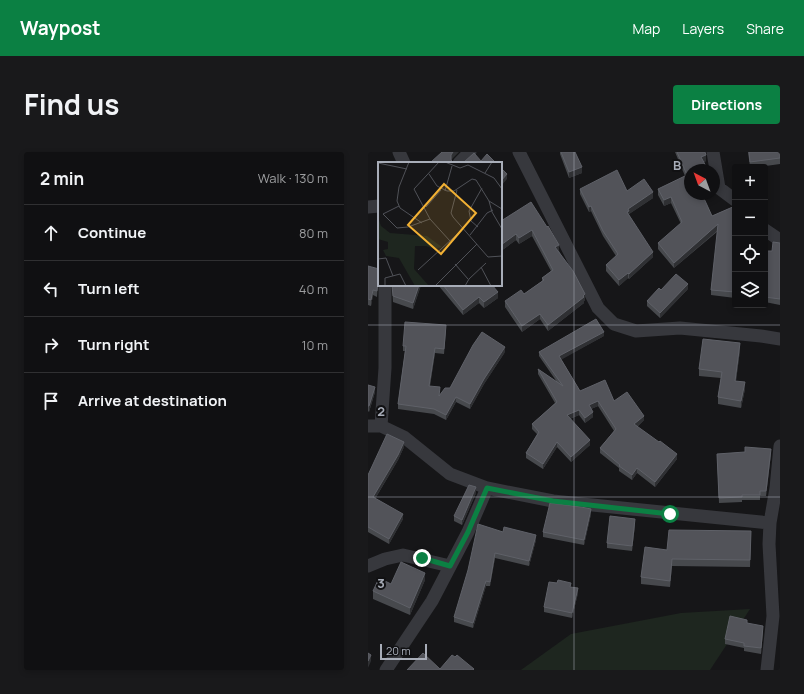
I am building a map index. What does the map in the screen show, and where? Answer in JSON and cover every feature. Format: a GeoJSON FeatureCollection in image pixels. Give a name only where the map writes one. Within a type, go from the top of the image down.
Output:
{"type":"FeatureCollection","features":[{"type":"Feature","properties":{"kind":"street"},"geometry":{"type":"LineString","coordinates":[[399,152],[404,162]]}},
{"type":"Feature","properties":{"kind":"street"},"geometry":{"type":"LineString","coordinates":[[460,162],[470,152]]}},
{"type":"Feature","properties":{"kind":"street"},"geometry":{"type":"LineString","coordinates":[[519,152],[598,308],[614,324],[636,331],[680,328],[780,339]]}},
{"type":"Feature","properties":{"kind":"street"},"geometry":{"type":"LineString","coordinates":[[713,152],[719,188],[732,198]]}},
{"type":"Feature","properties":{"kind":"street"},"geometry":{"type":"LineString","coordinates":[[368,208],[378,206]]}},
{"type":"Feature","properties":{"kind":"street"},"geometry":{"type":"LineString","coordinates":[[768,232],[780,240]]}},
{"type":"Feature","properties":{"kind":"street"},"geometry":{"type":"LineString","coordinates":[[385,286],[385,368],[374,426],[404,437],[450,474],[487,488],[553,501],[770,523]]}},
{"type":"Feature","properties":{"kind":"street"},"geometry":{"type":"LineString","coordinates":[[767,670],[772,616],[769,544],[770,523],[776,488],[780,446]]}},
{"type":"Feature","properties":{"kind":"street"},"geometry":{"type":"LineString","coordinates":[[386,670],[432,601],[468,532],[487,488]]}},
{"type":"Feature","properties":{"kind":"street"},"geometry":{"type":"LineString","coordinates":[[368,566],[385,559],[403,555],[450,566]]}},
{"type":"Feature","properties":{"kind":"shaded area"},"geometry":{"type":"Polygon","coordinates":[[[750,609],[710,670],[521,670],[571,634],[681,613],[750,609]]]}},
{"type":"Feature","properties":{"kind":"building"},"geometry":{"type":"Polygon","coordinates":[[[442,152],[453,152],[451,155],[451,160],[453,162],[431,162],[442,152]]]}},
{"type":"Feature","properties":{"kind":"building"},"geometry":{"type":"Polygon","coordinates":[[[561,152],[575,152],[582,167],[569,172],[561,152]]]}},
{"type":"Feature","properties":{"kind":"building"},"geometry":{"type":"Polygon","coordinates":[[[677,152],[705,152],[706,155],[701,157],[705,164],[684,164],[684,168],[677,152]]]}},
{"type":"Feature","properties":{"kind":"building"},"geometry":{"type":"Polygon","coordinates":[[[749,152],[780,152],[780,158],[750,162],[749,152]]]}},
{"type":"Feature","properties":{"kind":"building"},"geometry":{"type":"Polygon","coordinates":[[[474,153],[481,161],[487,154],[495,162],[464,162],[474,153]]]}},
{"type":"Feature","properties":{"kind":"building"},"geometry":{"type":"Polygon","coordinates":[[[502,169],[507,174],[502,180],[502,169]]]}},
{"type":"Feature","properties":{"kind":"building"},"geometry":{"type":"Polygon","coordinates":[[[617,170],[627,191],[644,179],[653,192],[628,209],[629,211],[627,212],[653,252],[629,274],[628,273],[619,280],[606,265],[618,254],[603,231],[591,206],[589,207],[580,189],[617,170]]]}},
{"type":"Feature","properties":{"kind":"building"},"geometry":{"type":"Polygon","coordinates":[[[684,176],[684,200],[705,200],[712,216],[732,207],[732,292],[711,290],[718,224],[674,263],[658,243],[682,222],[671,197],[664,200],[658,189],[684,176]]]}},
{"type":"Feature","properties":{"kind":"building"},"geometry":{"type":"Polygon","coordinates":[[[531,202],[547,227],[548,226],[559,245],[555,247],[573,271],[585,294],[583,296],[584,297],[548,325],[540,314],[522,326],[505,301],[521,290],[524,294],[544,280],[542,278],[553,270],[532,230],[519,238],[516,234],[502,244],[502,220],[531,202]]]}},
{"type":"Feature","properties":{"kind":"building"},"geometry":{"type":"Polygon","coordinates":[[[773,242],[780,243],[780,299],[768,297],[768,251],[772,251],[773,242]]]}},
{"type":"Feature","properties":{"kind":"building"},"geometry":{"type":"Polygon","coordinates":[[[368,266],[378,269],[378,280],[377,291],[373,290],[371,300],[368,299],[368,266]]]}},
{"type":"Feature","properties":{"kind":"building"},"geometry":{"type":"Polygon","coordinates":[[[676,274],[688,284],[660,313],[647,301],[659,288],[661,290],[676,274]]]}},
{"type":"Feature","properties":{"kind":"building"},"geometry":{"type":"Polygon","coordinates":[[[392,286],[419,286],[413,303],[393,296],[392,286]]]}},
{"type":"Feature","properties":{"kind":"building"},"geometry":{"type":"Polygon","coordinates":[[[444,286],[493,286],[498,292],[484,302],[479,297],[463,310],[444,286]]]}},
{"type":"Feature","properties":{"kind":"building"},"geometry":{"type":"Polygon","coordinates":[[[596,319],[604,332],[559,356],[580,391],[605,380],[614,401],[627,392],[644,416],[634,424],[677,454],[655,482],[637,468],[632,475],[619,466],[620,465],[600,448],[616,429],[598,401],[589,405],[593,412],[585,418],[579,410],[567,415],[590,440],[571,457],[557,442],[543,464],[526,453],[539,432],[532,424],[557,402],[538,369],[563,386],[539,352],[596,319]]]}},
{"type":"Feature","properties":{"kind":"building"},"geometry":{"type":"Polygon","coordinates":[[[405,322],[446,325],[444,349],[435,348],[429,386],[440,387],[439,396],[445,388],[450,388],[473,345],[482,332],[505,347],[470,404],[456,397],[446,415],[434,409],[398,404],[406,346],[403,346],[405,322]]]}},
{"type":"Feature","properties":{"kind":"building"},"geometry":{"type":"Polygon","coordinates":[[[703,339],[740,343],[735,381],[745,382],[741,401],[718,397],[722,372],[699,369],[703,339]]]}},
{"type":"Feature","properties":{"kind":"building"},"geometry":{"type":"Polygon","coordinates":[[[368,385],[375,387],[369,406],[368,406],[368,385]]]}},
{"type":"Feature","properties":{"kind":"building"},"geometry":{"type":"Polygon","coordinates":[[[387,434],[404,442],[373,497],[403,514],[389,539],[368,527],[368,475],[387,434]]]}},
{"type":"Feature","properties":{"kind":"building"},"geometry":{"type":"Polygon","coordinates":[[[745,447],[771,449],[766,491],[760,491],[760,495],[742,495],[742,497],[719,498],[717,454],[745,452],[745,447]]]}},
{"type":"Feature","properties":{"kind":"building"},"geometry":{"type":"Polygon","coordinates":[[[469,485],[476,487],[462,520],[454,516],[469,485]]]}},
{"type":"Feature","properties":{"kind":"building"},"geometry":{"type":"Polygon","coordinates":[[[550,503],[591,509],[584,540],[543,532],[550,503]]]}},
{"type":"Feature","properties":{"kind":"building"},"geometry":{"type":"Polygon","coordinates":[[[610,516],[635,519],[632,546],[607,543],[610,516]]]}},
{"type":"Feature","properties":{"kind":"building"},"geometry":{"type":"Polygon","coordinates":[[[478,524],[503,532],[504,527],[536,535],[529,561],[495,553],[490,582],[486,581],[473,623],[454,617],[468,570],[478,524]]]}},
{"type":"Feature","properties":{"kind":"building"},"geometry":{"type":"Polygon","coordinates":[[[669,530],[751,531],[750,560],[672,559],[670,581],[641,577],[645,547],[667,550],[669,530]]]}},
{"type":"Feature","properties":{"kind":"building"},"geometry":{"type":"Polygon","coordinates":[[[401,562],[425,573],[410,608],[373,591],[379,578],[391,584],[401,562]]]}},
{"type":"Feature","properties":{"kind":"building"},"geometry":{"type":"Polygon","coordinates":[[[558,580],[571,583],[570,587],[578,588],[572,613],[544,607],[549,582],[557,583],[558,580]]]}},
{"type":"Feature","properties":{"kind":"building"},"geometry":{"type":"Polygon","coordinates":[[[730,616],[747,620],[747,623],[763,626],[761,648],[744,646],[744,643],[725,639],[730,616]]]}},
{"type":"Feature","properties":{"kind":"building"},"geometry":{"type":"Polygon","coordinates":[[[368,653],[371,655],[368,661],[368,653]]]}},
{"type":"Feature","properties":{"kind":"building"},"geometry":{"type":"Polygon","coordinates":[[[423,653],[440,669],[452,655],[455,657],[457,655],[474,669],[407,670],[423,653]]]}},
{"type":"Feature","properties":{"kind":"route"},"geometry":{"type":"LineString","coordinates":[[422,558],[450,566],[468,532],[487,488],[553,501],[670,514]]}}]}
